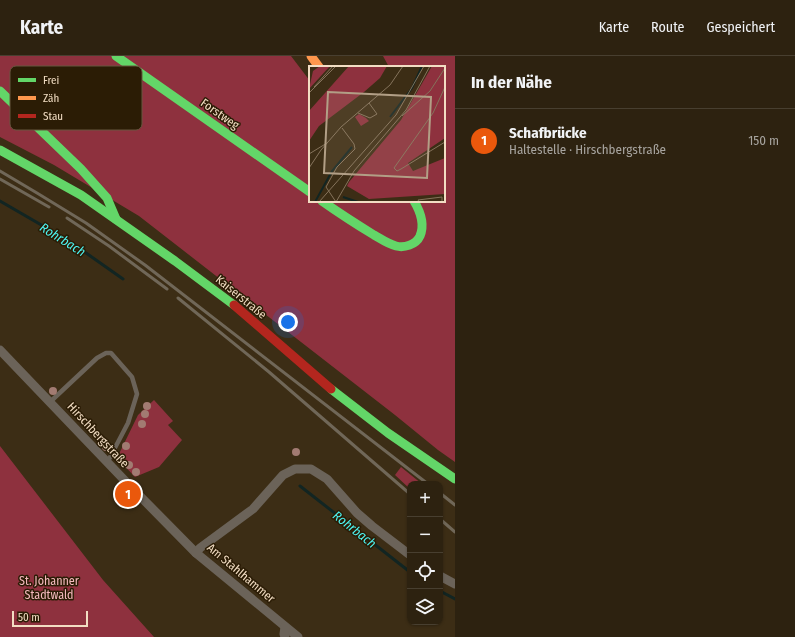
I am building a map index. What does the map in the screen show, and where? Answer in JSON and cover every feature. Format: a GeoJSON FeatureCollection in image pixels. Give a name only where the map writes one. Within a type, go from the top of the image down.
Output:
{"type":"FeatureCollection","features":[{"type":"Feature","properties":{"kind":"street","name":"Forstweg"},"geometry":{"type":"LineString","coordinates":[[116,56],[130,66]]}},
{"type":"Feature","properties":{"kind":"street"},"geometry":{"type":"LineString","coordinates":[[311,56],[318,66]]}},
{"type":"Feature","properties":{"kind":"street","name":"Forstweg"},"geometry":{"type":"LineString","coordinates":[[142,74],[309,191]]}},
{"type":"Feature","properties":{"kind":"street"},"geometry":{"type":"LineString","coordinates":[[0,91],[10,101]]}},
{"type":"Feature","properties":{"kind":"street"},"geometry":{"type":"LineString","coordinates":[[40,130],[86,174],[107,198],[116,219]]}},
{"type":"Feature","properties":{"kind":"street","name":"Kaiserstraße"},"geometry":{"type":"LineString","coordinates":[[0,150],[81,195],[116,219],[233,304],[337,394],[400,441],[455,479]]}},
{"type":"Feature","properties":{"kind":"street"},"geometry":{"type":"LineString","coordinates":[[323,202],[386,242],[398,246],[409,246],[418,238],[422,229],[421,214],[415,202]]}},
{"type":"Feature","properties":{"kind":"street","name":"Hirschbergstraße"},"geometry":{"type":"LineString","coordinates":[[0,350],[107,463],[196,553]]}},
{"type":"Feature","properties":{"kind":"street","name":"Am Stahlhammer"},"geometry":{"type":"LineString","coordinates":[[298,637],[196,553],[200,548],[253,509],[283,475],[295,468],[311,469],[327,479],[357,513],[407,553]]}},
{"type":"Feature","properties":{"kind":"street"},"geometry":{"type":"LineString","coordinates":[[443,578],[455,584]]}},
{"type":"Feature","properties":{"kind":"street"},"geometry":{"type":"LineString","coordinates":[[285,626],[285,637]]}},
{"type":"Feature","properties":{"kind":"lane"},"geometry":{"type":"LineString","coordinates":[[50,402],[97,358],[106,353],[111,353],[132,377],[137,394],[128,423],[107,463]]}},
{"type":"Feature","properties":{"kind":"green space"},"geometry":{"type":"Polygon","coordinates":[[[0,56],[291,56],[309,80],[309,202],[445,202],[445,66],[388,66],[383,56],[455,56],[455,462],[139,216],[54,165],[0,137],[0,56]]]}},
{"type":"Feature","properties":{"kind":"green space"},"geometry":{"type":"Polygon","coordinates":[[[154,400],[173,421],[168,425],[182,440],[159,467],[135,477],[117,458],[138,415],[154,400]]]}},
{"type":"Feature","properties":{"kind":"green space","name":"St. Johanner Stadtwald"},"geometry":{"type":"Polygon","coordinates":[[[0,446],[103,580],[154,637],[0,637],[0,446]]]}},
{"type":"Feature","properties":{"kind":"green space"},"geometry":{"type":"Polygon","coordinates":[[[401,467],[418,481],[407,481],[407,486],[395,475],[401,467]]]}},
{"type":"Feature","properties":{"kind":"waterway","name":"Rohrbach"},"geometry":{"type":"LineString","coordinates":[[0,201],[69,241],[123,279]]}},
{"type":"Feature","properties":{"kind":"waterway","name":"Rohrbach"},"geometry":{"type":"LineString","coordinates":[[300,486],[407,570]]}},
{"type":"Feature","properties":{"kind":"waterway","name":"Rohrbach"},"geometry":{"type":"LineString","coordinates":[[443,593],[455,599]]}},
{"type":"Feature","properties":{"kind":"railway"},"geometry":{"type":"LineString","coordinates":[[0,171],[86,223],[145,265],[424,481]]}},
{"type":"Feature","properties":{"kind":"railway"},"geometry":{"type":"LineString","coordinates":[[0,179],[49,207]]}},
{"type":"Feature","properties":{"kind":"railway"},"geometry":{"type":"LineString","coordinates":[[67,218],[109,246],[167,289]]}},
{"type":"Feature","properties":{"kind":"railway"},"geometry":{"type":"LineString","coordinates":[[178,298],[269,372],[407,491]]}},
{"type":"Feature","properties":{"kind":"railway"},"geometry":{"type":"LineString","coordinates":[[443,495],[455,505]]}},
{"type":"Feature","properties":{"kind":"railway"},"geometry":{"type":"LineString","coordinates":[[443,522],[455,532]]}},
{"type":"Feature","properties":{"kind":"traffic: fast"},"geometry":{"type":"LineString","coordinates":[[116,56],[130,66]]}},
{"type":"Feature","properties":{"kind":"traffic: fast"},"geometry":{"type":"LineString","coordinates":[[142,74],[309,191]]}},
{"type":"Feature","properties":{"kind":"traffic: fast"},"geometry":{"type":"LineString","coordinates":[[0,91],[10,101]]}},
{"type":"Feature","properties":{"kind":"traffic: fast"},"geometry":{"type":"LineString","coordinates":[[40,130],[81,169],[107,198],[116,219]]}},
{"type":"Feature","properties":{"kind":"traffic: fast"},"geometry":{"type":"LineString","coordinates":[[0,150],[81,195],[175,261],[234,305]]}},
{"type":"Feature","properties":{"kind":"traffic: fast"},"geometry":{"type":"LineString","coordinates":[[323,202],[354,223],[390,244],[403,247],[413,244],[420,236],[422,222],[414,202]]}},
{"type":"Feature","properties":{"kind":"traffic: fast"},"geometry":{"type":"LineString","coordinates":[[331,389],[388,433],[455,479]]}},
{"type":"Feature","properties":{"kind":"traffic: slow"},"geometry":{"type":"LineString","coordinates":[[311,56],[318,66]]}},
{"type":"Feature","properties":{"kind":"traffic: jam"},"geometry":{"type":"LineString","coordinates":[[234,305],[331,389]]}},
{"type":"Feature","properties":{"kind":"place","name":"Schafbrücke"},"geometry":{"type":"Point","coordinates":[128,494]}}]}
